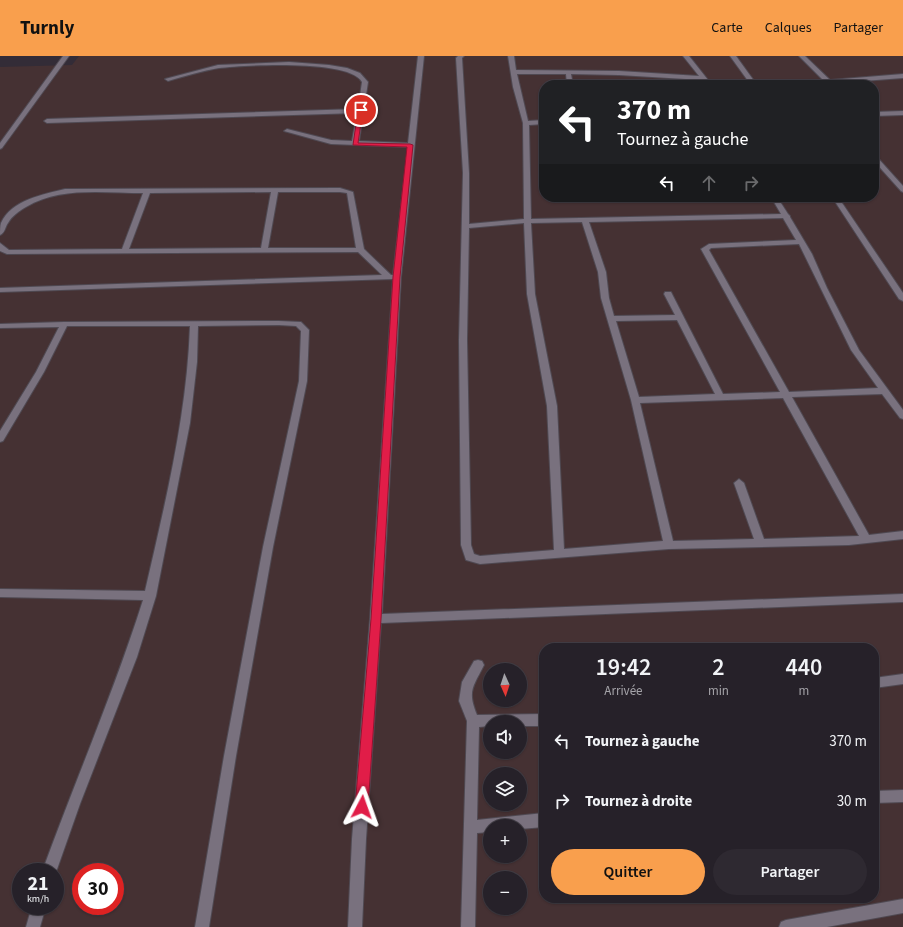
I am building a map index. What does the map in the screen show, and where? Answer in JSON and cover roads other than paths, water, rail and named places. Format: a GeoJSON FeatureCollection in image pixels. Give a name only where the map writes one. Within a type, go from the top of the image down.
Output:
{"type":"FeatureCollection","features":[{"type":"Feature","properties":{"kind":"street"},"geometry":{"type":"LineString","coordinates":[[0,147],[66,56]]}},
{"type":"Feature","properties":{"kind":"street"},"geometry":{"type":"LineString","coordinates":[[355,927],[359,839],[376,619],[393,277],[421,56]]}},
{"type":"Feature","properties":{"kind":"street"},"geometry":{"type":"LineString","coordinates":[[461,56],[459,58],[459,72],[466,173],[466,226],[462,340],[466,546],[470,557],[480,560],[669,545],[762,544],[867,540],[903,535]]}},
{"type":"Feature","properties":{"kind":"street"},"geometry":{"type":"LineString","coordinates":[[511,56],[516,87],[526,123],[531,294],[552,406],[560,553]]}},
{"type":"Feature","properties":{"kind":"street"},"geometry":{"type":"LineString","coordinates":[[686,56],[703,78]]}},
{"type":"Feature","properties":{"kind":"street"},"geometry":{"type":"LineString","coordinates":[[732,56],[750,80]]}},
{"type":"Feature","properties":{"kind":"street"},"geometry":{"type":"LineString","coordinates":[[802,56],[827,80]]}},
{"type":"Feature","properties":{"kind":"street"},"geometry":{"type":"LineString","coordinates":[[168,79],[197,71],[237,65],[298,65],[338,68],[359,74],[365,82],[355,144]]}},
{"type":"Feature","properties":{"kind":"street"},"geometry":{"type":"LineString","coordinates":[[514,72],[639,74],[703,78]]}},
{"type":"Feature","properties":{"kind":"street"},"geometry":{"type":"LineString","coordinates":[[568,72],[569,80]]}},
{"type":"Feature","properties":{"kind":"street"},"geometry":{"type":"LineString","coordinates":[[843,80],[903,76]]}},
{"type":"Feature","properties":{"kind":"street"},"geometry":{"type":"LineString","coordinates":[[47,120],[361,110]]}},
{"type":"Feature","properties":{"kind":"street"},"geometry":{"type":"LineString","coordinates":[[879,114],[903,113]]}},
{"type":"Feature","properties":{"kind":"street"},"geometry":{"type":"LineString","coordinates":[[526,123],[539,122]]}},
{"type":"Feature","properties":{"kind":"street"},"geometry":{"type":"LineString","coordinates":[[287,131],[331,142],[410,145]]}},
{"type":"Feature","properties":{"kind":"street"},"geometry":{"type":"LineString","coordinates":[[879,163],[903,190]]}},
{"type":"Feature","properties":{"kind":"street"},"geometry":{"type":"LineString","coordinates":[[264,250],[275,190]]}},
{"type":"Feature","properties":{"kind":"street"},"geometry":{"type":"LineString","coordinates":[[0,234],[2,224],[25,204],[44,196],[65,191],[340,190],[350,192],[360,250]]}},
{"type":"Feature","properties":{"kind":"street"},"geometry":{"type":"LineString","coordinates":[[125,251],[147,191]]}},
{"type":"Feature","properties":{"kind":"street"},"geometry":{"type":"LineString","coordinates":[[777,202],[801,242],[855,350],[884,391],[900,407],[903,416]]}},
{"type":"Feature","properties":{"kind":"street"},"geometry":{"type":"LineString","coordinates":[[838,202],[903,299]]}},
{"type":"Feature","properties":{"kind":"street"},"geometry":{"type":"LineString","coordinates":[[466,226],[528,221],[787,216]]}},
{"type":"Feature","properties":{"kind":"street"},"geometry":{"type":"LineString","coordinates":[[585,220],[602,272],[611,319],[635,400],[669,545]]}},
{"type":"Feature","properties":{"kind":"street"},"geometry":{"type":"LineString","coordinates":[[801,242],[709,246],[705,249],[867,540]]}},
{"type":"Feature","properties":{"kind":"street"},"geometry":{"type":"LineString","coordinates":[[0,245],[1,248],[7,252],[360,250],[393,277]]}},
{"type":"Feature","properties":{"kind":"street"},"geometry":{"type":"LineString","coordinates":[[0,290],[393,277]]}},
{"type":"Feature","properties":{"kind":"street"},"geometry":{"type":"LineString","coordinates":[[668,294],[720,396]]}},
{"type":"Feature","properties":{"kind":"street"},"geometry":{"type":"LineString","coordinates":[[611,319],[680,317]]}},
{"type":"Feature","properties":{"kind":"street"},"geometry":{"type":"LineString","coordinates":[[0,439],[40,372],[64,324]]}},
{"type":"Feature","properties":{"kind":"street"},"geometry":{"type":"LineString","coordinates":[[0,326],[64,324],[298,324],[305,330],[303,380],[268,547],[230,756],[202,927]]}},
{"type":"Feature","properties":{"kind":"street"},"geometry":{"type":"LineString","coordinates":[[52,863],[73,804],[131,657],[150,596],[185,423],[193,362],[194,324]]}},
{"type":"Feature","properties":{"kind":"street"},"geometry":{"type":"LineString","coordinates":[[635,400],[884,391]]}},
{"type":"Feature","properties":{"kind":"street"},"geometry":{"type":"LineString","coordinates":[[739,483],[762,544]]}},
{"type":"Feature","properties":{"kind":"street"},"geometry":{"type":"LineString","coordinates":[[0,593],[150,596]]}},
{"type":"Feature","properties":{"kind":"street"},"geometry":{"type":"LineString","coordinates":[[376,619],[903,598]]}},
{"type":"Feature","properties":{"kind":"street"},"geometry":{"type":"LineString","coordinates":[[468,927],[473,721],[465,701],[468,682],[478,665]]}},
{"type":"Feature","properties":{"kind":"street"},"geometry":{"type":"LineString","coordinates":[[879,682],[903,679]]}},
{"type":"Feature","properties":{"kind":"street"},"geometry":{"type":"LineString","coordinates":[[473,721],[539,720]]}},
{"type":"Feature","properties":{"kind":"street"},"geometry":{"type":"LineString","coordinates":[[879,797],[903,796]]}},
{"type":"Feature","properties":{"kind":"street"},"geometry":{"type":"LineString","coordinates":[[470,827],[539,820]]}},
{"type":"Feature","properties":{"kind":"street"},"geometry":{"type":"LineString","coordinates":[[786,927],[903,906]]}},
{"type":"Feature","properties":{"kind":"street"},"geometry":{"type":"LineString","coordinates":[[33,927],[36,915]]}}]}
